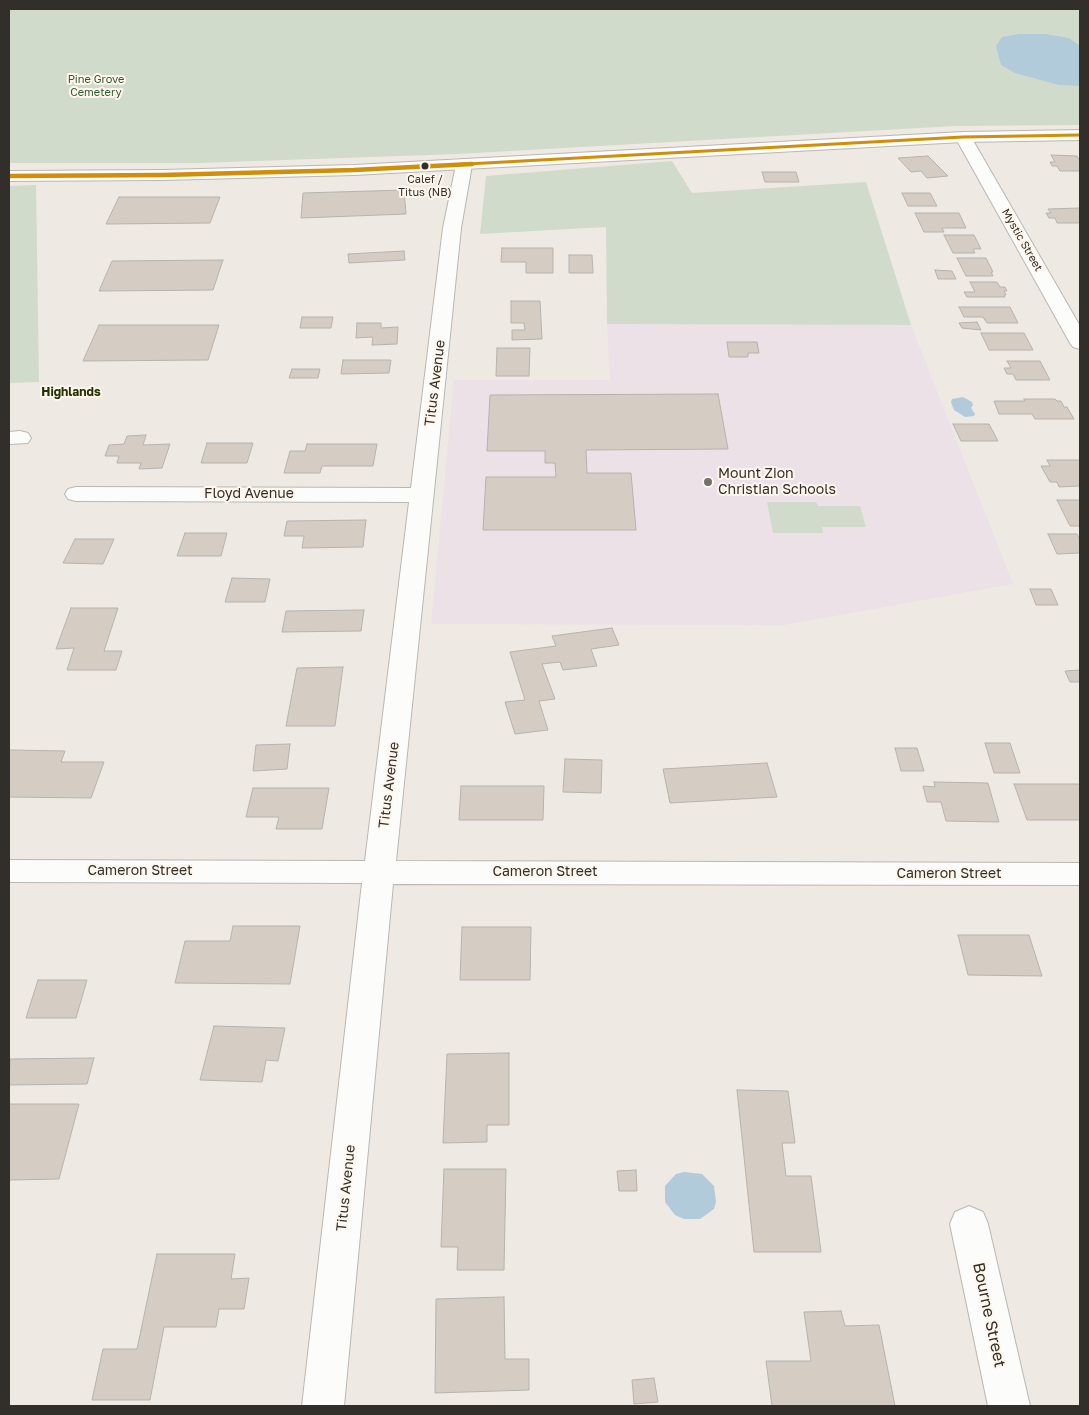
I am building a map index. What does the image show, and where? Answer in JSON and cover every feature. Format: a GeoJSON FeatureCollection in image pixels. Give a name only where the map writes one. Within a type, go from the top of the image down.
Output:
{"type":"FeatureCollection","features":[{"type":"Feature","properties":{"kind":"street"},"geometry":{"type":"LineString","coordinates":[[9,176],[219,174],[464,165],[963,137],[1080,136]]}},
{"type":"Feature","properties":{"kind":"street","name":"Mystic Street"},"geometry":{"type":"LineString","coordinates":[[963,137],[1080,342]]}},
{"type":"Feature","properties":{"kind":"street","name":"Titus Avenue"},"geometry":{"type":"LineString","coordinates":[[323,1406],[378,872],[452,228],[464,165]]}},
{"type":"Feature","properties":{"kind":"street","name":"Floyd Avenue"},"geometry":{"type":"LineString","coordinates":[[76,494],[422,494]]}},
{"type":"Feature","properties":{"kind":"street","name":"Cameron Street"},"geometry":{"type":"LineString","coordinates":[[9,871],[1080,874]]}},
{"type":"Feature","properties":{"kind":"street","name":"Bourne Street"},"geometry":{"type":"LineString","coordinates":[[969,1224],[1009,1406]]}},
{"type":"Feature","properties":{"kind":"shaded area","name":"Mount Zion Christian Schools"},"geometry":{"type":"Polygon","coordinates":[[[607,324],[911,325],[1013,584],[784,625],[431,624],[454,380],[610,380],[607,324]]]}},
{"type":"Feature","properties":{"kind":"green space","name":"Pine Grove Cemetery"},"geometry":{"type":"Polygon","coordinates":[[[9,9],[1080,9],[1080,125],[955,126],[457,154],[199,163],[9,163],[9,9]]]}},
{"type":"Feature","properties":{"kind":"green space"},"geometry":{"type":"Polygon","coordinates":[[[672,161],[692,193],[866,182],[911,325],[607,324],[606,227],[480,234],[486,176],[672,161]]]}},
{"type":"Feature","properties":{"kind":"green space"},"geometry":{"type":"Polygon","coordinates":[[[36,185],[39,382],[9,383],[9,186],[36,185]]]}},
{"type":"Feature","properties":{"kind":"green space"},"geometry":{"type":"Polygon","coordinates":[[[767,502],[816,502],[818,506],[860,506],[866,527],[822,527],[823,533],[773,533],[767,502]]]}},
{"type":"Feature","properties":{"kind":"water"},"geometry":{"type":"Polygon","coordinates":[[[1019,34],[1045,34],[1069,38],[1080,46],[1080,86],[1059,85],[1015,73],[1001,65],[996,46],[1002,37],[1019,34]]]}},
{"type":"Feature","properties":{"kind":"water"},"geometry":{"type":"Polygon","coordinates":[[[963,397],[972,402],[971,408],[975,414],[974,416],[965,417],[954,410],[951,402],[952,399],[963,397]]]}},
{"type":"Feature","properties":{"kind":"water"},"geometry":{"type":"Polygon","coordinates":[[[684,1172],[702,1174],[714,1186],[716,1202],[714,1209],[700,1219],[684,1219],[675,1215],[665,1202],[665,1186],[676,1174],[684,1172]]]}},
{"type":"Feature","properties":{"kind":"building"},"geometry":{"type":"Polygon","coordinates":[[[1051,155],[1077,156],[1080,161],[1080,171],[1060,171],[1057,166],[1052,166],[1050,162],[1055,162],[1051,155]]]}},
{"type":"Feature","properties":{"kind":"building"},"geometry":{"type":"Polygon","coordinates":[[[928,156],[948,176],[927,178],[921,171],[911,172],[898,158],[928,156]]]}},
{"type":"Feature","properties":{"kind":"building"},"geometry":{"type":"Polygon","coordinates":[[[762,172],[796,172],[799,182],[765,182],[762,172]]]}},
{"type":"Feature","properties":{"kind":"building"},"geometry":{"type":"Polygon","coordinates":[[[404,190],[406,214],[301,218],[303,193],[404,190]]]}},
{"type":"Feature","properties":{"kind":"building"},"geometry":{"type":"Polygon","coordinates":[[[902,193],[930,193],[937,206],[908,206],[902,193]]]}},
{"type":"Feature","properties":{"kind":"building"},"geometry":{"type":"Polygon","coordinates":[[[119,197],[220,197],[210,223],[106,224],[119,197]]]}},
{"type":"Feature","properties":{"kind":"building"},"geometry":{"type":"Polygon","coordinates":[[[1080,208],[1080,223],[1057,223],[1055,218],[1049,218],[1046,213],[1051,213],[1048,209],[1080,208]]]}},
{"type":"Feature","properties":{"kind":"building"},"geometry":{"type":"Polygon","coordinates":[[[915,213],[959,213],[966,228],[942,228],[944,232],[924,232],[915,213]]]}},
{"type":"Feature","properties":{"kind":"building"},"geometry":{"type":"Polygon","coordinates":[[[944,235],[974,235],[981,249],[973,249],[975,253],[953,253],[944,235]]]}},
{"type":"Feature","properties":{"kind":"building"},"geometry":{"type":"Polygon","coordinates":[[[502,248],[553,248],[553,273],[526,273],[526,262],[501,262],[502,248]]]}},
{"type":"Feature","properties":{"kind":"building"},"geometry":{"type":"Polygon","coordinates":[[[404,251],[405,260],[349,263],[348,254],[404,251]]]}},
{"type":"Feature","properties":{"kind":"building"},"geometry":{"type":"Polygon","coordinates":[[[569,255],[592,255],[593,273],[569,273],[569,255]]]}},
{"type":"Feature","properties":{"kind":"building"},"geometry":{"type":"Polygon","coordinates":[[[957,258],[986,258],[993,276],[966,276],[957,258]]]}},
{"type":"Feature","properties":{"kind":"building"},"geometry":{"type":"Polygon","coordinates":[[[223,260],[213,290],[99,291],[112,261],[223,260]]]}},
{"type":"Feature","properties":{"kind":"building"},"geometry":{"type":"Polygon","coordinates":[[[935,270],[952,271],[956,279],[938,279],[935,270]]]}},
{"type":"Feature","properties":{"kind":"building"},"geometry":{"type":"Polygon","coordinates":[[[970,282],[997,282],[1000,287],[1005,287],[1006,295],[1004,295],[1005,297],[967,297],[964,292],[975,292],[970,282]]]}},
{"type":"Feature","properties":{"kind":"building"},"geometry":{"type":"Polygon","coordinates":[[[511,301],[540,301],[542,339],[512,340],[512,330],[525,330],[524,323],[511,323],[511,301]]]}},
{"type":"Feature","properties":{"kind":"building"},"geometry":{"type":"Polygon","coordinates":[[[959,307],[1010,307],[1018,323],[987,323],[983,317],[964,317],[959,307]]]}},
{"type":"Feature","properties":{"kind":"building"},"geometry":{"type":"Polygon","coordinates":[[[302,317],[333,317],[331,328],[300,328],[302,317]]]}},
{"type":"Feature","properties":{"kind":"building"},"geometry":{"type":"Polygon","coordinates":[[[977,322],[981,330],[962,328],[959,323],[977,322]]]}},
{"type":"Feature","properties":{"kind":"building"},"geometry":{"type":"Polygon","coordinates":[[[357,323],[381,323],[381,328],[398,327],[397,344],[372,345],[373,337],[356,338],[357,323]]]}},
{"type":"Feature","properties":{"kind":"building"},"geometry":{"type":"Polygon","coordinates":[[[99,325],[219,325],[208,360],[83,361],[99,325]]]}},
{"type":"Feature","properties":{"kind":"building"},"geometry":{"type":"Polygon","coordinates":[[[981,333],[1024,333],[1033,350],[989,350],[981,333]]]}},
{"type":"Feature","properties":{"kind":"building"},"geometry":{"type":"Polygon","coordinates":[[[727,342],[757,342],[759,353],[748,353],[748,357],[729,357],[727,342]]]}},
{"type":"Feature","properties":{"kind":"building"},"geometry":{"type":"Polygon","coordinates":[[[497,348],[530,348],[529,376],[496,376],[497,348]]]}},
{"type":"Feature","properties":{"kind":"building"},"geometry":{"type":"Polygon","coordinates":[[[343,360],[391,360],[389,373],[341,374],[343,360]]]}},
{"type":"Feature","properties":{"kind":"building"},"geometry":{"type":"Polygon","coordinates":[[[1007,361],[1040,361],[1050,380],[1016,380],[1013,374],[1007,374],[1004,368],[1011,368],[1007,361]]]}},
{"type":"Feature","properties":{"kind":"building"},"geometry":{"type":"Polygon","coordinates":[[[292,369],[320,369],[318,378],[289,378],[292,369]]]}},
{"type":"Feature","properties":{"kind":"building","name":"Mount Zion Christian Schools"},"geometry":{"type":"Polygon","coordinates":[[[718,394],[728,449],[586,450],[587,473],[631,473],[636,530],[483,530],[486,477],[556,477],[555,463],[545,463],[545,451],[487,451],[490,395],[718,394]]]}},
{"type":"Feature","properties":{"kind":"building"},"geometry":{"type":"Polygon","coordinates":[[[1024,399],[1055,399],[1061,401],[1074,419],[1035,419],[1032,414],[999,414],[994,401],[1025,401],[1024,399]]]}},
{"type":"Feature","properties":{"kind":"building"},"geometry":{"type":"Polygon","coordinates":[[[953,424],[989,424],[998,441],[961,441],[953,424]]]}},
{"type":"Feature","properties":{"kind":"building"},"geometry":{"type":"Polygon","coordinates":[[[146,435],[143,445],[170,444],[162,468],[139,469],[141,463],[117,463],[119,456],[105,456],[109,445],[124,444],[127,436],[146,435]]]}},
{"type":"Feature","properties":{"kind":"building"},"geometry":{"type":"Polygon","coordinates":[[[207,443],[253,443],[247,463],[201,463],[207,443]]]}},
{"type":"Feature","properties":{"kind":"building"},"geometry":{"type":"Polygon","coordinates":[[[307,444],[377,444],[373,466],[322,466],[320,473],[284,473],[290,451],[305,451],[307,444]]]}},
{"type":"Feature","properties":{"kind":"building"},"geometry":{"type":"Polygon","coordinates":[[[1047,460],[1080,460],[1080,486],[1059,487],[1057,482],[1050,482],[1041,466],[1050,466],[1047,460]]]}},
{"type":"Feature","properties":{"kind":"building"},"geometry":{"type":"Polygon","coordinates":[[[1057,500],[1080,500],[1080,526],[1070,526],[1057,500]]]}},
{"type":"Feature","properties":{"kind":"building"},"geometry":{"type":"Polygon","coordinates":[[[366,520],[363,547],[302,548],[304,536],[284,536],[287,521],[366,520]]]}},
{"type":"Feature","properties":{"kind":"building"},"geometry":{"type":"Polygon","coordinates":[[[185,533],[227,533],[221,556],[177,556],[185,533]]]}},
{"type":"Feature","properties":{"kind":"building"},"geometry":{"type":"Polygon","coordinates":[[[1048,534],[1077,534],[1080,540],[1080,553],[1057,554],[1048,534]]]}},
{"type":"Feature","properties":{"kind":"building"},"geometry":{"type":"Polygon","coordinates":[[[75,539],[114,539],[103,564],[63,563],[75,539]]]}},
{"type":"Feature","properties":{"kind":"building"},"geometry":{"type":"Polygon","coordinates":[[[232,578],[270,579],[265,602],[225,602],[232,578]]]}},
{"type":"Feature","properties":{"kind":"building"},"geometry":{"type":"Polygon","coordinates":[[[1030,589],[1051,589],[1058,605],[1036,605],[1030,589]]]}},
{"type":"Feature","properties":{"kind":"building"},"geometry":{"type":"Polygon","coordinates":[[[71,608],[118,608],[104,651],[122,651],[116,670],[67,670],[74,648],[56,649],[71,608]]]}},
{"type":"Feature","properties":{"kind":"building"},"geometry":{"type":"Polygon","coordinates":[[[364,610],[361,631],[282,632],[286,611],[364,610]]]}},
{"type":"Feature","properties":{"kind":"building"},"geometry":{"type":"Polygon","coordinates":[[[612,628],[619,645],[591,649],[597,666],[563,670],[560,662],[542,664],[555,699],[539,701],[548,730],[515,734],[505,702],[525,700],[510,652],[556,646],[552,636],[612,628]]]}},
{"type":"Feature","properties":{"kind":"building"},"geometry":{"type":"Polygon","coordinates":[[[343,667],[335,726],[286,726],[297,668],[343,667]]]}},
{"type":"Feature","properties":{"kind":"building"},"geometry":{"type":"Polygon","coordinates":[[[1080,670],[1080,682],[1070,682],[1065,671],[1080,670]]]}},
{"type":"Feature","properties":{"kind":"building"},"geometry":{"type":"Polygon","coordinates":[[[985,743],[1010,743],[1020,773],[994,773],[985,743]]]}},
{"type":"Feature","properties":{"kind":"building"},"geometry":{"type":"Polygon","coordinates":[[[290,744],[287,769],[253,771],[256,745],[290,744]]]}},
{"type":"Feature","properties":{"kind":"building"},"geometry":{"type":"Polygon","coordinates":[[[895,748],[917,748],[924,771],[901,771],[895,748]]]}},
{"type":"Feature","properties":{"kind":"building"},"geometry":{"type":"Polygon","coordinates":[[[9,750],[65,751],[61,762],[104,762],[91,798],[9,797],[9,750]]]}},
{"type":"Feature","properties":{"kind":"building"},"geometry":{"type":"Polygon","coordinates":[[[565,759],[602,760],[601,793],[563,792],[565,759]]]}},
{"type":"Feature","properties":{"kind":"building"},"geometry":{"type":"Polygon","coordinates":[[[767,763],[777,797],[670,803],[663,769],[767,763]]]}},
{"type":"Feature","properties":{"kind":"building"},"geometry":{"type":"Polygon","coordinates":[[[934,782],[988,783],[999,822],[946,821],[941,802],[927,802],[923,786],[935,787],[934,782]]]}},
{"type":"Feature","properties":{"kind":"building"},"geometry":{"type":"Polygon","coordinates":[[[1014,784],[1080,784],[1080,820],[1027,820],[1014,784]]]}},
{"type":"Feature","properties":{"kind":"building"},"geometry":{"type":"Polygon","coordinates":[[[461,786],[544,786],[543,820],[459,820],[461,786]]]}},
{"type":"Feature","properties":{"kind":"building"},"geometry":{"type":"Polygon","coordinates":[[[253,788],[329,788],[322,829],[276,829],[279,817],[246,817],[253,788]]]}},
{"type":"Feature","properties":{"kind":"building"},"geometry":{"type":"Polygon","coordinates":[[[233,926],[300,926],[290,984],[175,983],[185,941],[230,941],[233,926]]]}},
{"type":"Feature","properties":{"kind":"building"},"geometry":{"type":"Polygon","coordinates":[[[462,927],[531,927],[530,980],[460,980],[462,927]]]}},
{"type":"Feature","properties":{"kind":"building"},"geometry":{"type":"Polygon","coordinates":[[[958,935],[1029,935],[1042,976],[968,975],[958,935]]]}},
{"type":"Feature","properties":{"kind":"building"},"geometry":{"type":"Polygon","coordinates":[[[38,980],[87,980],[76,1018],[26,1018],[38,980]]]}},
{"type":"Feature","properties":{"kind":"building"},"geometry":{"type":"Polygon","coordinates":[[[214,1026],[285,1028],[278,1061],[266,1060],[262,1082],[200,1080],[214,1026]]]}},
{"type":"Feature","properties":{"kind":"building"},"geometry":{"type":"Polygon","coordinates":[[[509,1053],[509,1125],[487,1125],[487,1142],[443,1143],[447,1054],[509,1053]]]}},
{"type":"Feature","properties":{"kind":"building"},"geometry":{"type":"Polygon","coordinates":[[[94,1058],[87,1084],[9,1085],[10,1059],[94,1058]]]}},
{"type":"Feature","properties":{"kind":"building"},"geometry":{"type":"Polygon","coordinates":[[[737,1090],[788,1091],[795,1143],[782,1143],[786,1176],[811,1176],[821,1252],[754,1252],[737,1090]]]}},
{"type":"Feature","properties":{"kind":"building"},"geometry":{"type":"Polygon","coordinates":[[[9,1104],[79,1104],[59,1179],[9,1180],[9,1104]]]}},
{"type":"Feature","properties":{"kind":"building"},"geometry":{"type":"Polygon","coordinates":[[[444,1169],[506,1169],[504,1270],[457,1270],[458,1247],[441,1247],[444,1169]]]}},
{"type":"Feature","properties":{"kind":"building"},"geometry":{"type":"Polygon","coordinates":[[[636,1170],[637,1191],[619,1191],[617,1171],[636,1170]]]}},
{"type":"Feature","properties":{"kind":"building"},"geometry":{"type":"Polygon","coordinates":[[[157,1254],[235,1254],[231,1279],[249,1278],[244,1309],[219,1309],[216,1327],[164,1327],[150,1400],[92,1400],[103,1349],[137,1349],[157,1254]]]}},
{"type":"Feature","properties":{"kind":"building"},"geometry":{"type":"Polygon","coordinates":[[[504,1297],[505,1359],[529,1359],[529,1390],[435,1393],[436,1299],[504,1297]]]}},
{"type":"Feature","properties":{"kind":"building"},"geometry":{"type":"Polygon","coordinates":[[[841,1311],[845,1326],[879,1325],[895,1406],[772,1406],[766,1361],[811,1361],[804,1312],[841,1311]]]}},
{"type":"Feature","properties":{"kind":"building"},"geometry":{"type":"Polygon","coordinates":[[[654,1378],[658,1402],[634,1404],[632,1380],[654,1378]]]}},
{"type":"Feature","properties":{"kind":"transit line"},"geometry":{"type":"LineString","coordinates":[[9,176],[163,175],[354,170],[963,137],[1080,135]]}},
{"type":"Feature","properties":{"kind":"place","name":"Calef / Titus (NB)"},"geometry":{"type":"Point","coordinates":[425,166]}},
{"type":"Feature","properties":{"kind":"place","name":"Mount Zion Christian Schools"},"geometry":{"type":"Point","coordinates":[708,482]}},
{"type":"Feature","properties":{"kind":"district","name":"Highlands"},"geometry":{"type":"Point","coordinates":[71,392]}}]}
